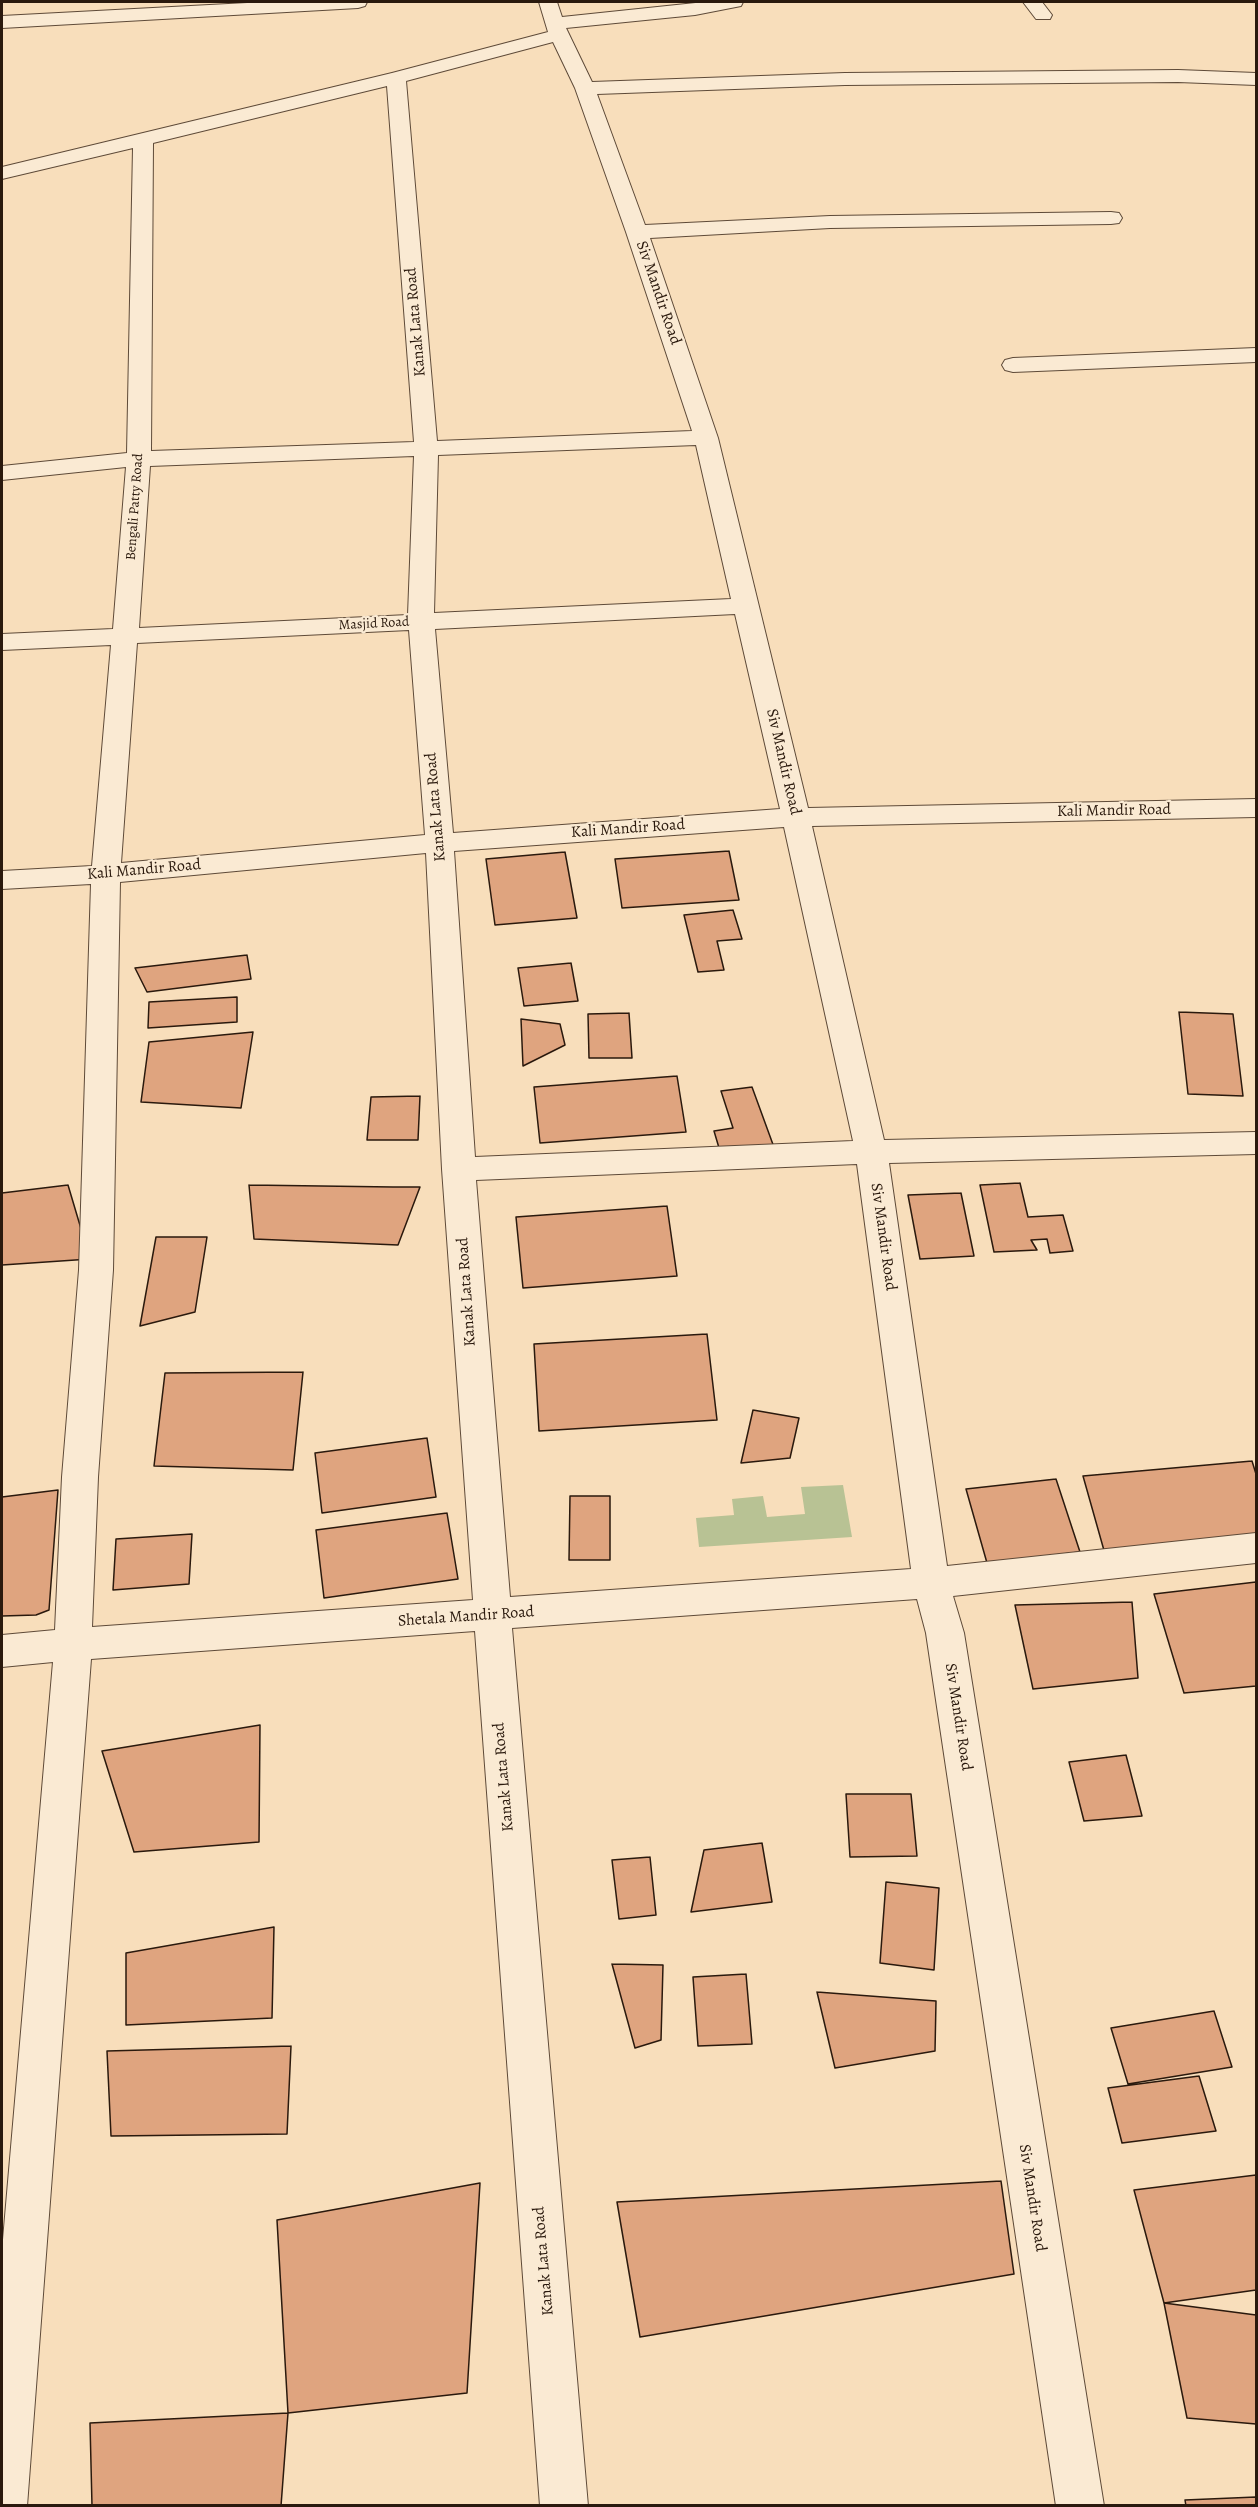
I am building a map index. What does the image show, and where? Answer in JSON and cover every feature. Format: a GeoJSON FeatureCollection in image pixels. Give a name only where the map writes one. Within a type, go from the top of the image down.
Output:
{"type":"FeatureCollection","features":[{"type":"Feature","properties":{"kind":"street"},"geometry":{"type":"LineString","coordinates":[[2,22],[358,2]]}},
{"type":"Feature","properties":{"kind":"street"},"geometry":{"type":"LineString","coordinates":[[2,173],[396,78],[554,20],[695,9],[734,2]]}},
{"type":"Feature","properties":{"kind":"street","name":"Siv Mandir Road"},"geometry":{"type":"LineString","coordinates":[[554,20],[585,87],[637,232],[706,438],[796,817],[871,1152],[931,1583],[945,1634],[1080,2505]]}},
{"type":"Feature","properties":{"kind":"street"},"geometry":{"type":"LineString","coordinates":[[585,87],[857,79],[1179,76],[1257,79]]}},
{"type":"Feature","properties":{"kind":"street","name":"Kanak Lata Road"},"geometry":{"type":"LineString","coordinates":[[396,78],[426,448],[422,622],[439,843],[458,1169],[491,1616],[564,2505]]}},
{"type":"Feature","properties":{"kind":"street","name":"Bengali Patty Road"},"geometry":{"type":"LineString","coordinates":[[3,2505],[73,1644],[80,1477],[96,1270],[106,874],[140,459],[143,140]]}},
{"type":"Feature","properties":{"kind":"street"},"geometry":{"type":"LineString","coordinates":[[637,232],[830,222],[1111,218]]}},
{"type":"Feature","properties":{"kind":"street"},"geometry":{"type":"LineString","coordinates":[[1013,366],[1257,355]]}},
{"type":"Feature","properties":{"kind":"street"},"geometry":{"type":"LineString","coordinates":[[2,473],[140,459],[706,438]]}},
{"type":"Feature","properties":{"kind":"street","name":"Masjid Road"},"geometry":{"type":"LineString","coordinates":[[2,642],[747,606]]}},
{"type":"Feature","properties":{"kind":"street","name":"Kali Mandir Road"},"geometry":{"type":"LineString","coordinates":[[2,880],[106,874],[439,843],[796,817],[1257,808]]}},
{"type":"Feature","properties":{"kind":"street"},"geometry":{"type":"LineString","coordinates":[[458,1169],[871,1152],[1257,1143]]}},
{"type":"Feature","properties":{"kind":"street","name":"Shetala Mandir Road"},"geometry":{"type":"LineString","coordinates":[[2,1651],[931,1583],[1257,1548]]}},
{"type":"Feature","properties":{"kind":"green space"},"geometry":{"type":"Polygon","coordinates":[[[843,1485],[852,1537],[699,1547],[696,1518],[734,1515],[732,1499],[763,1496],[767,1517],[805,1514],[801,1487],[843,1485]]]}},
{"type":"Feature","properties":{"kind":"building"},"geometry":{"type":"Polygon","coordinates":[[[729,851],[739,900],[622,908],[615,859],[729,851]]]}},
{"type":"Feature","properties":{"kind":"building"},"geometry":{"type":"Polygon","coordinates":[[[565,852],[577,918],[495,925],[486,859],[565,852]]]}},
{"type":"Feature","properties":{"kind":"building"},"geometry":{"type":"Polygon","coordinates":[[[733,910],[742,939],[717,941],[724,970],[698,972],[684,915],[733,910]]]}},
{"type":"Feature","properties":{"kind":"building"},"geometry":{"type":"Polygon","coordinates":[[[247,955],[251,979],[147,992],[135,968],[247,955]]]}},
{"type":"Feature","properties":{"kind":"building"},"geometry":{"type":"Polygon","coordinates":[[[571,963],[578,1001],[524,1006],[518,968],[571,963]]]}},
{"type":"Feature","properties":{"kind":"building"},"geometry":{"type":"Polygon","coordinates":[[[237,997],[237,1022],[148,1028],[149,1002],[237,997]]]}},
{"type":"Feature","properties":{"kind":"building"},"geometry":{"type":"Polygon","coordinates":[[[1179,1012],[1233,1014],[1243,1096],[1188,1094],[1179,1012]]]}},
{"type":"Feature","properties":{"kind":"building"},"geometry":{"type":"Polygon","coordinates":[[[629,1013],[632,1058],[589,1058],[588,1014],[629,1013]]]}},
{"type":"Feature","properties":{"kind":"building"},"geometry":{"type":"Polygon","coordinates":[[[521,1019],[560,1024],[565,1045],[523,1066],[521,1019]]]}},
{"type":"Feature","properties":{"kind":"building"},"geometry":{"type":"Polygon","coordinates":[[[253,1032],[241,1108],[141,1102],[149,1042],[253,1032]]]}},
{"type":"Feature","properties":{"kind":"building"},"geometry":{"type":"Polygon","coordinates":[[[677,1076],[686,1132],[540,1143],[534,1087],[677,1076]]]}},
{"type":"Feature","properties":{"kind":"building"},"geometry":{"type":"Polygon","coordinates":[[[752,1087],[775,1150],[722,1158],[714,1131],[733,1128],[721,1091],[752,1087]]]}},
{"type":"Feature","properties":{"kind":"building"},"geometry":{"type":"Polygon","coordinates":[[[420,1096],[418,1140],[367,1140],[371,1097],[420,1096]]]}},
{"type":"Feature","properties":{"kind":"building"},"geometry":{"type":"Polygon","coordinates":[[[1020,1183],[1028,1217],[1063,1215],[1073,1251],[1050,1253],[1047,1239],[1031,1240],[1037,1250],[994,1252],[980,1185],[1020,1183]]]}},
{"type":"Feature","properties":{"kind":"building"},"geometry":{"type":"Polygon","coordinates":[[[68,1185],[90,1259],[2,1265],[2,1193],[68,1185]]]}},
{"type":"Feature","properties":{"kind":"building"},"geometry":{"type":"Polygon","coordinates":[[[249,1185],[420,1187],[398,1245],[254,1239],[249,1185]]]}},
{"type":"Feature","properties":{"kind":"building"},"geometry":{"type":"Polygon","coordinates":[[[961,1193],[974,1256],[920,1259],[908,1195],[961,1193]]]}},
{"type":"Feature","properties":{"kind":"building"},"geometry":{"type":"Polygon","coordinates":[[[667,1206],[677,1276],[523,1288],[516,1217],[667,1206]]]}},
{"type":"Feature","properties":{"kind":"building"},"geometry":{"type":"Polygon","coordinates":[[[156,1237],[207,1237],[195,1312],[140,1326],[156,1237]]]}},
{"type":"Feature","properties":{"kind":"building"},"geometry":{"type":"Polygon","coordinates":[[[707,1334],[717,1420],[539,1431],[534,1344],[707,1334]]]}},
{"type":"Feature","properties":{"kind":"building"},"geometry":{"type":"Polygon","coordinates":[[[303,1372],[293,1470],[154,1466],[165,1373],[303,1372]]]}},
{"type":"Feature","properties":{"kind":"building"},"geometry":{"type":"Polygon","coordinates":[[[753,1410],[799,1418],[790,1458],[741,1463],[753,1410]]]}},
{"type":"Feature","properties":{"kind":"building"},"geometry":{"type":"Polygon","coordinates":[[[427,1438],[436,1497],[322,1513],[315,1453],[427,1438]]]}},
{"type":"Feature","properties":{"kind":"building"},"geometry":{"type":"Polygon","coordinates":[[[1252,1461],[1256,1474],[1256,1540],[1105,1554],[1083,1476],[1252,1461]]]}},
{"type":"Feature","properties":{"kind":"building"},"geometry":{"type":"Polygon","coordinates":[[[1056,1479],[1080,1552],[987,1563],[966,1489],[1056,1479]]]}},
{"type":"Feature","properties":{"kind":"building"},"geometry":{"type":"Polygon","coordinates":[[[58,1490],[49,1610],[36,1615],[2,1616],[2,1497],[58,1490]]]}},
{"type":"Feature","properties":{"kind":"building"},"geometry":{"type":"Polygon","coordinates":[[[570,1496],[610,1496],[610,1560],[569,1560],[570,1496]]]}},
{"type":"Feature","properties":{"kind":"building"},"geometry":{"type":"Polygon","coordinates":[[[447,1513],[458,1579],[324,1598],[316,1530],[447,1513]]]}},
{"type":"Feature","properties":{"kind":"building"},"geometry":{"type":"Polygon","coordinates":[[[192,1534],[189,1584],[113,1590],[116,1539],[192,1534]]]}},
{"type":"Feature","properties":{"kind":"building"},"geometry":{"type":"Polygon","coordinates":[[[1256,1582],[1256,1686],[1184,1693],[1154,1594],[1256,1582]]]}},
{"type":"Feature","properties":{"kind":"building"},"geometry":{"type":"Polygon","coordinates":[[[1132,1602],[1138,1678],[1033,1689],[1015,1605],[1132,1602]]]}},
{"type":"Feature","properties":{"kind":"building"},"geometry":{"type":"Polygon","coordinates":[[[260,1725],[259,1842],[134,1852],[102,1751],[260,1725]]]}},
{"type":"Feature","properties":{"kind":"building"},"geometry":{"type":"Polygon","coordinates":[[[1126,1755],[1142,1816],[1084,1821],[1069,1762],[1126,1755]]]}},
{"type":"Feature","properties":{"kind":"building"},"geometry":{"type":"Polygon","coordinates":[[[846,1794],[911,1794],[917,1856],[850,1857],[846,1794]]]}},
{"type":"Feature","properties":{"kind":"building"},"geometry":{"type":"Polygon","coordinates":[[[762,1843],[772,1902],[691,1912],[704,1850],[762,1843]]]}},
{"type":"Feature","properties":{"kind":"building"},"geometry":{"type":"Polygon","coordinates":[[[650,1857],[656,1915],[619,1919],[612,1860],[650,1857]]]}},
{"type":"Feature","properties":{"kind":"building"},"geometry":{"type":"Polygon","coordinates":[[[886,1882],[939,1888],[934,1970],[880,1963],[886,1882]]]}},
{"type":"Feature","properties":{"kind":"building"},"geometry":{"type":"Polygon","coordinates":[[[274,1927],[272,2018],[126,2025],[126,1953],[274,1927]]]}},
{"type":"Feature","properties":{"kind":"building"},"geometry":{"type":"Polygon","coordinates":[[[612,1964],[663,1965],[661,2040],[635,2048],[612,1964]]]}},
{"type":"Feature","properties":{"kind":"building"},"geometry":{"type":"Polygon","coordinates":[[[746,1974],[752,2044],[698,2046],[693,1977],[746,1974]]]}},
{"type":"Feature","properties":{"kind":"building"},"geometry":{"type":"Polygon","coordinates":[[[817,1992],[936,2001],[935,2051],[835,2068],[817,1992]]]}},
{"type":"Feature","properties":{"kind":"building"},"geometry":{"type":"Polygon","coordinates":[[[1214,2011],[1232,2067],[1128,2084],[1111,2028],[1214,2011]]]}},
{"type":"Feature","properties":{"kind":"building"},"geometry":{"type":"Polygon","coordinates":[[[291,2046],[287,2134],[111,2136],[107,2051],[291,2046]]]}},
{"type":"Feature","properties":{"kind":"building"},"geometry":{"type":"Polygon","coordinates":[[[1199,2076],[1216,2131],[1122,2143],[1108,2088],[1199,2076]]]}},
{"type":"Feature","properties":{"kind":"building"},"geometry":{"type":"Polygon","coordinates":[[[1256,2175],[1256,2290],[1164,2303],[1134,2190],[1256,2175]]]}},
{"type":"Feature","properties":{"kind":"building"},"geometry":{"type":"Polygon","coordinates":[[[1001,2181],[1014,2274],[640,2337],[617,2202],[1001,2181]]]}},
{"type":"Feature","properties":{"kind":"building"},"geometry":{"type":"Polygon","coordinates":[[[480,2183],[467,2393],[288,2413],[277,2220],[480,2183]]]}},
{"type":"Feature","properties":{"kind":"building"},"geometry":{"type":"Polygon","coordinates":[[[1164,2303],[1256,2315],[1256,2424],[1187,2418],[1164,2303]]]}},
{"type":"Feature","properties":{"kind":"building"},"geometry":{"type":"Polygon","coordinates":[[[288,2413],[281,2506],[92,2506],[90,2423],[288,2413]]]}},
{"type":"Feature","properties":{"kind":"building"},"geometry":{"type":"Polygon","coordinates":[[[1256,2497],[1256,2506],[1186,2506],[1185,2500],[1256,2497]]]}}]}
